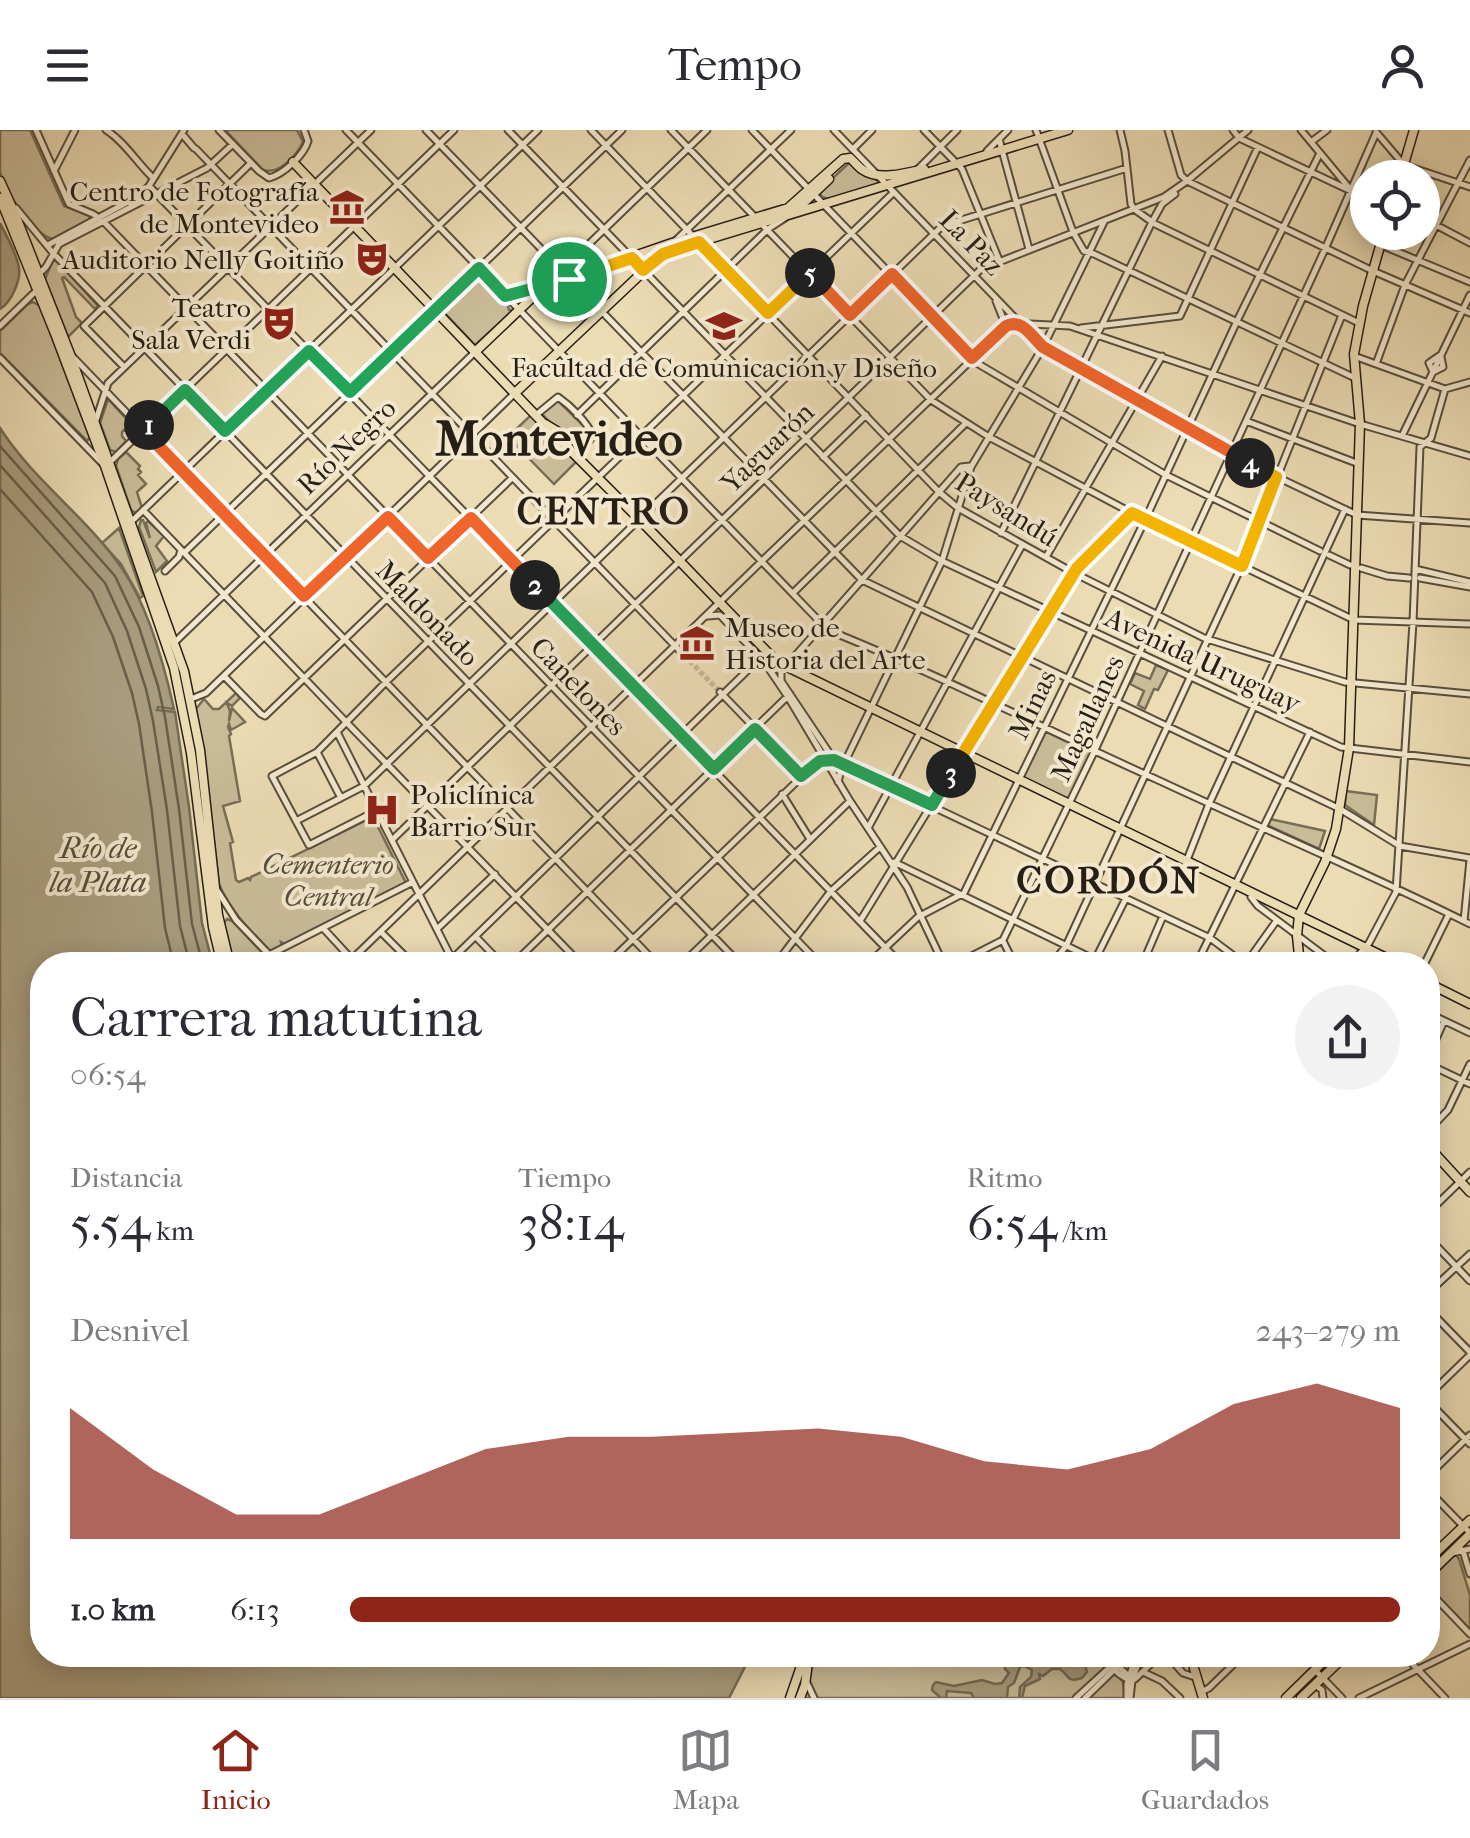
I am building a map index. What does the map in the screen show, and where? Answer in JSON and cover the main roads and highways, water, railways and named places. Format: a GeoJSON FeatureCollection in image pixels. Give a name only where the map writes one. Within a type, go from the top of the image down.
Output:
{"type":"FeatureCollection","features":[{"type":"Feature","properties":{"kind":"main road"},"geometry":{"type":"LineString","coordinates":[[516,394],[663,254],[696,240],[890,189],[1001,145],[1054,130]]}},
{"type":"Feature","properties":{"kind":"main road"},"geometry":{"type":"LineString","coordinates":[[1037,135],[1068,130]]}},
{"type":"Feature","properties":{"kind":"main road"},"geometry":{"type":"LineString","coordinates":[[1405,160],[1414,130]]}},
{"type":"Feature","properties":{"kind":"main road"},"geometry":{"type":"LineString","coordinates":[[955,162],[1001,145]]}},
{"type":"Feature","properties":{"kind":"main road","name":"La Paz"},"geometry":{"type":"LineString","coordinates":[[812,192],[849,156],[866,172],[876,175],[955,162]]}},
{"type":"Feature","properties":{"kind":"main road"},"geometry":{"type":"LineString","coordinates":[[292,162],[544,424],[560,433],[572,452],[784,668]]}},
{"type":"Feature","properties":{"kind":"main road"},"geometry":{"type":"LineString","coordinates":[[0,181],[70,354],[92,424]]}},
{"type":"Feature","properties":{"kind":"main road"},"geometry":{"type":"LineString","coordinates":[[788,216],[812,192]]}},
{"type":"Feature","properties":{"kind":"main road"},"geometry":{"type":"LineString","coordinates":[[763,224],[812,192]]}},
{"type":"Feature","properties":{"kind":"main road"},"geometry":{"type":"LineString","coordinates":[[21,238],[37,290],[108,464],[187,700],[200,750],[214,885],[227,952]]}},
{"type":"Feature","properties":{"kind":"main road","name":"Río Negro"},"geometry":{"type":"LineString","coordinates":[[476,352],[538,292],[672,243],[696,240]]}},
{"type":"Feature","properties":{"kind":"main road"},"geometry":{"type":"LineString","coordinates":[[1299,952],[1298,917],[1327,856],[1340,809],[1348,748],[1360,464],[1354,356],[1379,250]]}},
{"type":"Feature","properties":{"kind":"main road"},"geometry":{"type":"LineString","coordinates":[[22,251],[39,274]]}},
{"type":"Feature","properties":{"kind":"main road"},"geometry":{"type":"LineString","coordinates":[[1360,435],[1372,428]]}},
{"type":"Feature","properties":{"kind":"main road"},"geometry":{"type":"LineString","coordinates":[[718,604],[732,624],[774,665],[1371,952]]}},
{"type":"Feature","properties":{"kind":"main road"},"geometry":{"type":"LineString","coordinates":[[187,700],[219,952]]}},
{"type":"Feature","properties":{"kind":"main road"},"geometry":{"type":"LineString","coordinates":[[1234,886],[1298,917]]}},
{"type":"Feature","properties":{"kind":"main road"},"geometry":{"type":"LineString","coordinates":[[1364,949],[1369,952]]}},
{"type":"Feature","properties":{"kind":"main road"},"geometry":{"type":"LineString","coordinates":[[1440,986],[1470,1001]]}},
{"type":"Feature","properties":{"kind":"main road"},"geometry":{"type":"LineString","coordinates":[[1440,1160],[1470,1192]]}},
{"type":"Feature","properties":{"kind":"main road"},"geometry":{"type":"LineString","coordinates":[[1440,1549],[1468,1528]]}},
{"type":"Feature","properties":{"kind":"main road"},"geometry":{"type":"LineString","coordinates":[[1440,1563],[1449,1554],[1463,1549],[1468,1528]]}},
{"type":"Feature","properties":{"kind":"main road"},"geometry":{"type":"LineString","coordinates":[[802,1667],[802,1697]]}},
{"type":"Feature","properties":{"kind":"main road"},"geometry":{"type":"LineString","coordinates":[[790,1698],[805,1667]]}},
{"type":"Feature","properties":{"kind":"main road"},"geometry":{"type":"LineString","coordinates":[[1194,1667],[1204,1695]]}},
{"type":"Feature","properties":{"kind":"main road"},"geometry":{"type":"LineString","coordinates":[[1196,1667],[1204,1695]]}},
{"type":"Feature","properties":{"kind":"main road"},"geometry":{"type":"LineString","coordinates":[[1286,1698],[1318,1667]]}},
{"type":"Feature","properties":{"kind":"main road"},"geometry":{"type":"LineString","coordinates":[[1302,1698],[1322,1687]]}},
{"type":"Feature","properties":{"kind":"water"},"geometry":{"type":"Polygon","coordinates":[[[0,223],[19,273],[11,297],[0,309],[0,223]]]}},
{"type":"Feature","properties":{"kind":"water","name":"Río de la Plata"},"geometry":{"type":"Polygon","coordinates":[[[0,428],[109,551],[132,585],[148,619],[174,709],[157,710],[175,712],[202,923],[210,952],[30,952],[30,1667],[745,1667],[729,1698],[0,1698],[0,428]]]}},
{"type":"Feature","properties":{"kind":"water"},"geometry":{"type":"Polygon","coordinates":[[[1020,1667],[1014,1683],[1008,1687],[1007,1698],[974,1698],[971,1693],[947,1691],[946,1698],[941,1698],[932,1690],[936,1682],[954,1686],[982,1680],[1002,1683],[1009,1673],[1005,1669],[1020,1667]]]}},
{"type":"Feature","properties":{"kind":"water"},"geometry":{"type":"Polygon","coordinates":[[[1026,1667],[1086,1667],[1087,1672],[1073,1680],[1060,1669],[1052,1669],[1025,1686],[1019,1698],[1020,1687],[1031,1677],[1032,1670],[1026,1667]]]}},
{"type":"Feature","properties":{"kind":"tunnel"},"geometry":{"type":"LineString","coordinates":[[679,650],[720,692]]}},
{"type":"Feature","properties":{"kind":"place","name":"Centro de Fotografía de Montevideo"},"geometry":{"type":"Point","coordinates":[347,207]}},
{"type":"Feature","properties":{"kind":"place","name":"Auditorio Nelly Goitiño"},"geometry":{"type":"Point","coordinates":[372,259]}},
{"type":"Feature","properties":{"kind":"place","name":"Teatro Sala Verdi"},"geometry":{"type":"Point","coordinates":[279,323]}},
{"type":"Feature","properties":{"kind":"place","name":"Facultad de Comunicación y Diseño"},"geometry":{"type":"Point","coordinates":[724,326]}},
{"type":"Feature","properties":{"kind":"place","name":"Museo de Historia del Arte"},"geometry":{"type":"Point","coordinates":[697,643]}},
{"type":"Feature","properties":{"kind":"place","name":"Policlínica Barrio Sur"},"geometry":{"type":"Point","coordinates":[382,810]}},
{"type":"Feature","properties":{"kind":"district","name":"Montevideo"},"geometry":{"type":"Point","coordinates":[559,438]}},
{"type":"Feature","properties":{"kind":"district","name":"CENTRO"},"geometry":{"type":"Point","coordinates":[604,511]}},
{"type":"Feature","properties":{"kind":"district","name":"CORDÓN"},"geometry":{"type":"Point","coordinates":[1109,880]}},
{"type":"Feature","properties":{"kind":"park label","name":"Cementerio Central"},"geometry":{"type":"Point","coordinates":[328,880]}}]}
